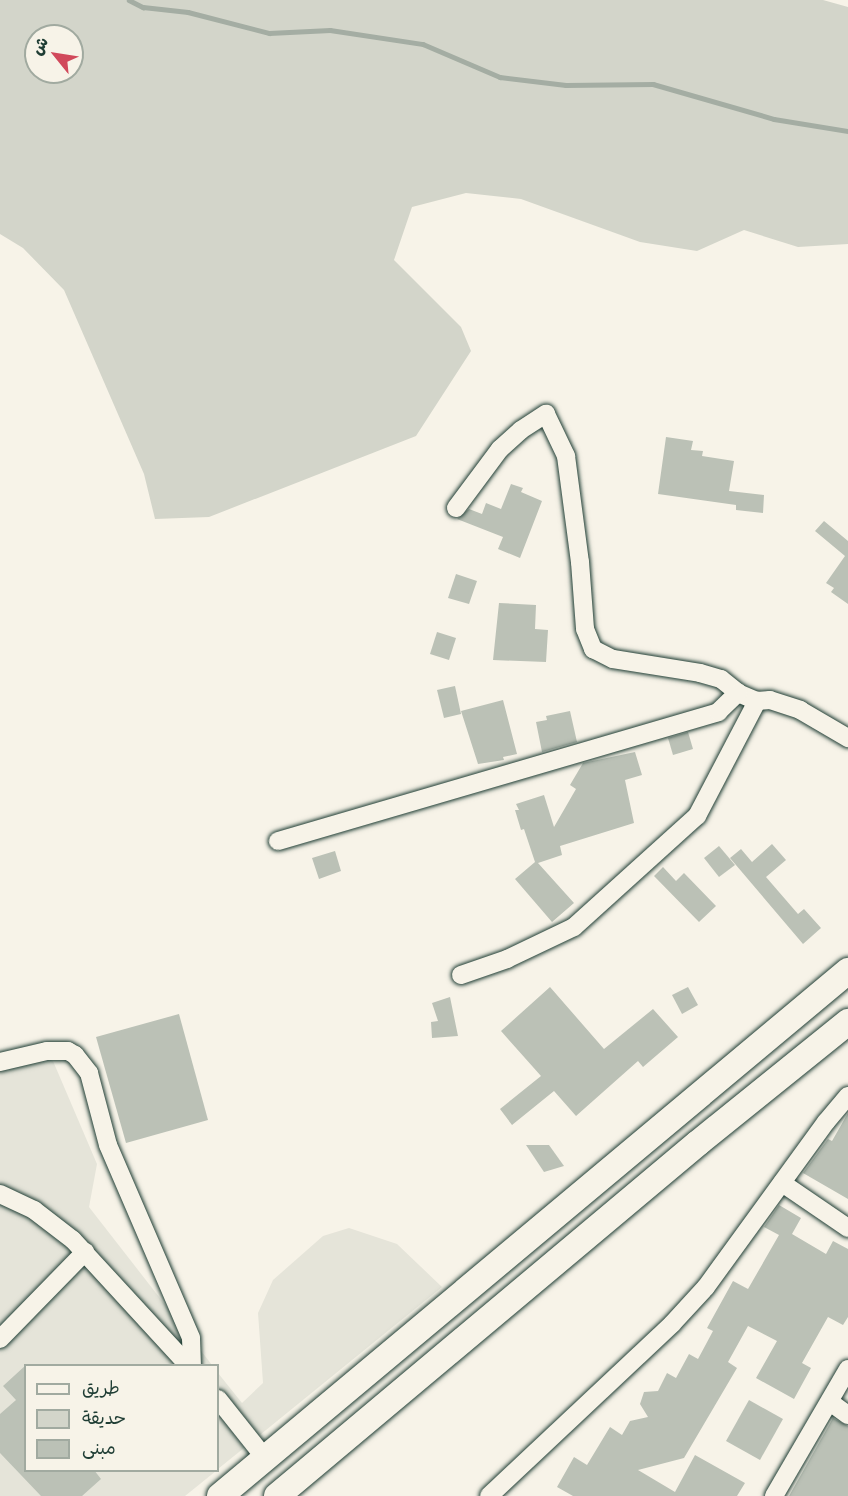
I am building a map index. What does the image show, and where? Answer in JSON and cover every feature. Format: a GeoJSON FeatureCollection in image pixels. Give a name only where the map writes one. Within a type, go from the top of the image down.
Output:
{"type":"FeatureCollection","features":[{"type":"Feature","properties":{"kind":"highway"},"geometry":{"type":"LineString","coordinates":[[220,1496],[845,971]]}},
{"type":"Feature","properties":{"kind":"highway"},"geometry":{"type":"LineString","coordinates":[[277,1496],[698,1143],[848,1022]]}},
{"type":"Feature","properties":{"kind":"street"},"geometry":{"type":"LineString","coordinates":[[456,508],[500,449],[521,430],[546,414],[566,456],[580,562],[585,629],[593,649],[614,659],[721,679],[738,693],[757,701],[770,700],[800,710],[848,738]]}},
{"type":"Feature","properties":{"kind":"street"},"geometry":{"type":"LineString","coordinates":[[278,841],[718,712],[738,693]]}},
{"type":"Feature","properties":{"kind":"street"},"geometry":{"type":"LineString","coordinates":[[461,975],[507,959],[574,927],[697,816],[757,701]]}},
{"type":"Feature","properties":{"kind":"street"},"geometry":{"type":"LineString","coordinates":[[0,1062],[47,1051],[68,1051],[75,1055],[89,1073],[108,1145],[191,1338],[190,1364]]}},
{"type":"Feature","properties":{"kind":"street"},"geometry":{"type":"LineString","coordinates":[[490,1496],[686,1309],[706,1287],[848,1096]]}},
{"type":"Feature","properties":{"kind":"street"},"geometry":{"type":"LineString","coordinates":[[782,1183],[848,1228]]}},
{"type":"Feature","properties":{"kind":"street"},"geometry":{"type":"LineString","coordinates":[[0,1194],[34,1210],[85,1252],[189,1364]]}},
{"type":"Feature","properties":{"kind":"street"},"geometry":{"type":"LineString","coordinates":[[0,1339],[85,1252]]}},
{"type":"Feature","properties":{"kind":"street"},"geometry":{"type":"LineString","coordinates":[[774,1496],[848,1369]]}},
{"type":"Feature","properties":{"kind":"street"},"geometry":{"type":"LineString","coordinates":[[219,1400],[265,1458]]}},
{"type":"Feature","properties":{"kind":"street"},"geometry":{"type":"LineString","coordinates":[[830,1402],[848,1415]]}},
{"type":"Feature","properties":{"kind":"shaded area"},"geometry":{"type":"Polygon","coordinates":[[[29,1049],[53,1061],[97,1164],[89,1207],[211,1364],[24,1364],[24,1472],[215,1472],[185,1496],[0,1496],[0,1056],[29,1049]]]}},
{"type":"Feature","properties":{"kind":"shaded area"},"geometry":{"type":"Polygon","coordinates":[[[349,1228],[397,1244],[442,1287],[219,1468],[219,1374],[242,1403],[263,1383],[258,1313],[273,1280],[323,1236],[349,1228]]]}},
{"type":"Feature","properties":{"kind":"green space"},"geometry":{"type":"Polygon","coordinates":[[[0,0],[823,0],[848,7],[848,244],[798,247],[744,230],[697,251],[640,242],[521,199],[466,193],[412,207],[394,260],[461,327],[471,351],[416,436],[209,517],[155,519],[144,474],[64,290],[23,248],[0,234],[0,0]]]}},
{"type":"Feature","properties":{"kind":"building"},"geometry":{"type":"Polygon","coordinates":[[[666,437],[693,441],[691,450],[703,451],[702,456],[734,461],[729,491],[764,495],[763,513],[736,510],[736,505],[658,494],[666,437]]]}},
{"type":"Feature","properties":{"kind":"building"},"geometry":{"type":"Polygon","coordinates":[[[511,484],[523,488],[521,492],[542,501],[520,558],[498,549],[503,537],[457,519],[469,509],[482,514],[486,503],[501,509],[511,484]]]}},
{"type":"Feature","properties":{"kind":"building"},"geometry":{"type":"Polygon","coordinates":[[[824,521],[848,541],[848,604],[831,592],[834,588],[826,583],[845,556],[815,531],[824,521]]]}},
{"type":"Feature","properties":{"kind":"building"},"geometry":{"type":"Polygon","coordinates":[[[456,574],[477,581],[469,604],[448,598],[456,574]]]}},
{"type":"Feature","properties":{"kind":"building"},"geometry":{"type":"Polygon","coordinates":[[[499,603],[536,605],[535,629],[548,630],[546,662],[493,660],[499,603]]]}},
{"type":"Feature","properties":{"kind":"building"},"geometry":{"type":"Polygon","coordinates":[[[437,632],[456,638],[449,660],[430,654],[437,632]]]}},
{"type":"Feature","properties":{"kind":"building"},"geometry":{"type":"Polygon","coordinates":[[[455,686],[461,714],[444,718],[437,690],[455,686]]]}},
{"type":"Feature","properties":{"kind":"building"},"geometry":{"type":"Polygon","coordinates":[[[503,700],[517,754],[503,757],[504,760],[478,764],[461,711],[503,700]]]}},
{"type":"Feature","properties":{"kind":"building"},"geometry":{"type":"Polygon","coordinates":[[[570,711],[577,742],[542,752],[536,722],[547,720],[546,716],[570,711]]]}},
{"type":"Feature","properties":{"kind":"building"},"geometry":{"type":"Polygon","coordinates":[[[688,732],[693,749],[673,755],[668,738],[688,732]]]}},
{"type":"Feature","properties":{"kind":"building"},"geometry":{"type":"Polygon","coordinates":[[[635,752],[642,775],[625,780],[634,823],[560,846],[562,855],[538,863],[574,903],[552,922],[515,879],[535,862],[524,829],[521,830],[515,810],[519,810],[516,804],[544,795],[554,827],[576,789],[570,785],[583,763],[635,752]]]}},
{"type":"Feature","properties":{"kind":"building"},"geometry":{"type":"Polygon","coordinates":[[[772,844],[786,860],[766,877],[798,914],[804,909],[821,928],[803,944],[730,858],[741,849],[752,862],[772,844]]]}},
{"type":"Feature","properties":{"kind":"building"},"geometry":{"type":"Polygon","coordinates":[[[719,846],[735,865],[719,877],[704,858],[719,846]]]}},
{"type":"Feature","properties":{"kind":"building"},"geometry":{"type":"Polygon","coordinates":[[[335,851],[341,871],[319,879],[312,858],[335,851]]]}},
{"type":"Feature","properties":{"kind":"building"},"geometry":{"type":"Polygon","coordinates":[[[663,867],[676,881],[684,873],[716,906],[699,922],[654,876],[663,867]]]}},
{"type":"Feature","properties":{"kind":"building"},"geometry":{"type":"Polygon","coordinates":[[[550,987],[604,1049],[653,1009],[678,1037],[643,1067],[638,1061],[576,1116],[554,1091],[512,1125],[500,1109],[541,1076],[501,1031],[550,987]]]}},
{"type":"Feature","properties":{"kind":"building"},"geometry":{"type":"Polygon","coordinates":[[[688,987],[698,1005],[682,1014],[672,995],[688,987]]]}},
{"type":"Feature","properties":{"kind":"building"},"geometry":{"type":"Polygon","coordinates":[[[450,997],[458,1036],[432,1038],[431,1022],[438,1021],[432,1003],[450,997]]]}},
{"type":"Feature","properties":{"kind":"building"},"geometry":{"type":"Polygon","coordinates":[[[179,1014],[208,1120],[126,1143],[96,1037],[179,1014]]]}},
{"type":"Feature","properties":{"kind":"building"},"geometry":{"type":"Polygon","coordinates":[[[848,1113],[848,1199],[803,1173],[828,1139],[832,1141],[848,1113]]]}},
{"type":"Feature","properties":{"kind":"building"},"geometry":{"type":"Polygon","coordinates":[[[526,1145],[549,1145],[564,1166],[544,1172],[526,1145]]]}},
{"type":"Feature","properties":{"kind":"building"},"geometry":{"type":"Polygon","coordinates":[[[779,1205],[801,1218],[792,1234],[826,1254],[833,1241],[848,1249],[848,1317],[843,1325],[828,1317],[802,1363],[811,1368],[794,1399],[756,1378],[777,1341],[748,1326],[728,1362],[737,1368],[684,1458],[638,1470],[675,1492],[695,1455],[745,1483],[737,1496],[573,1496],[557,1487],[574,1457],[587,1465],[610,1427],[622,1435],[630,1421],[648,1417],[640,1404],[644,1392],[658,1391],[667,1373],[676,1378],[689,1354],[698,1359],[713,1331],[707,1328],[733,1281],[748,1289],[779,1235],[764,1227],[779,1205]]]}},
{"type":"Feature","properties":{"kind":"building"},"geometry":{"type":"Polygon","coordinates":[[[24,1367],[24,1472],[96,1472],[101,1479],[82,1496],[41,1496],[0,1453],[0,1414],[16,1400],[3,1386],[24,1367]]]}},
{"type":"Feature","properties":{"kind":"building"},"geometry":{"type":"Polygon","coordinates":[[[749,1400],[783,1419],[760,1460],[726,1441],[749,1400]]]}},
{"type":"Feature","properties":{"kind":"building"},"geometry":{"type":"Polygon","coordinates":[[[833,1418],[848,1426],[848,1496],[789,1496],[833,1418]]]}},
{"type":"Feature","properties":{"kind":"waterway"},"geometry":{"type":"LineString","coordinates":[[129,0],[143,7],[188,12],[269,33],[330,30],[423,44],[500,77],[566,85],[653,84],[774,119],[848,131]]}}]}
